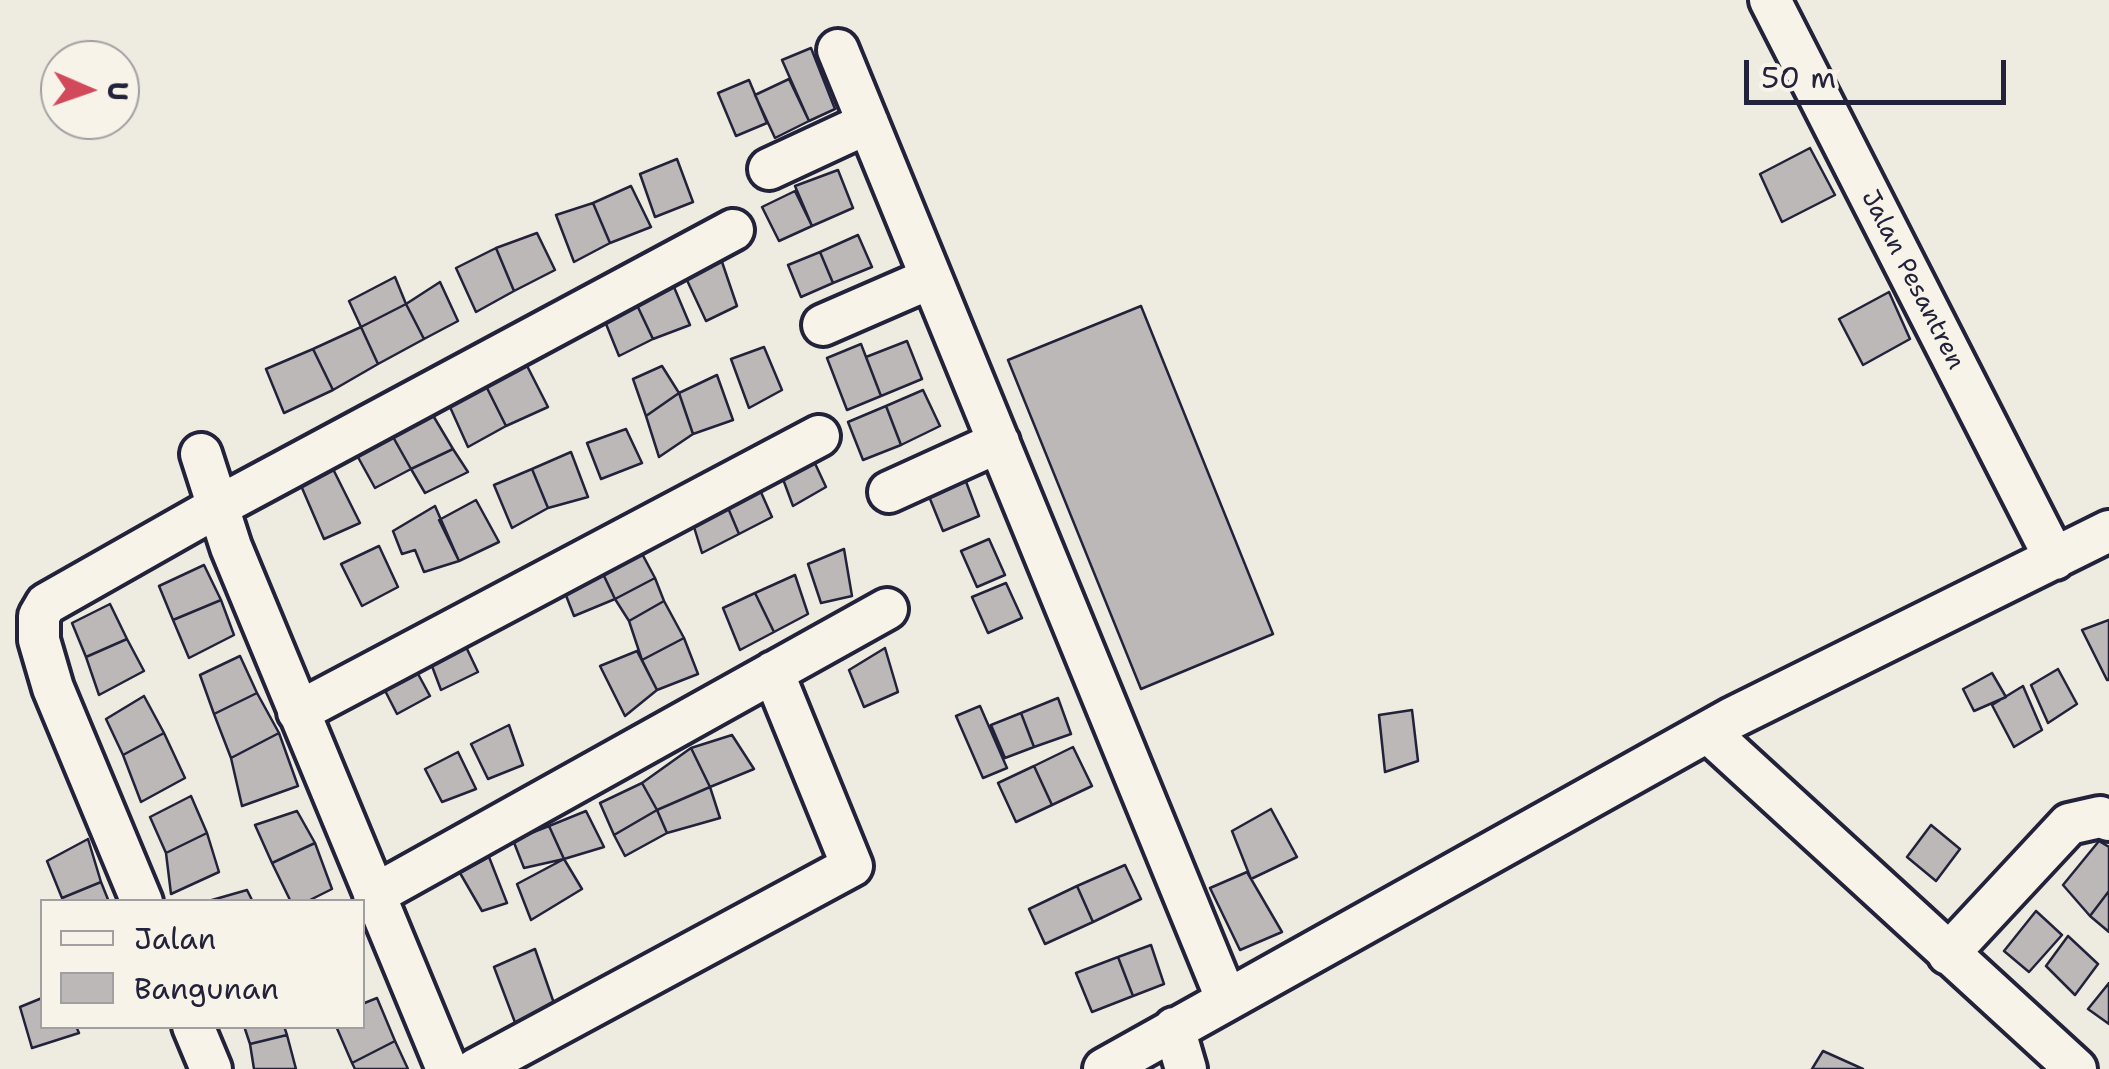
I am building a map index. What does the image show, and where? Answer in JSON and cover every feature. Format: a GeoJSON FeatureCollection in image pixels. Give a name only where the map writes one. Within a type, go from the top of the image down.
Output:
{"type":"FeatureCollection","features":[{"type":"Feature","properties":{"kind":"street","name":"Jalan Pesantren"},"geometry":{"type":"LineString","coordinates":[[1770,0],[2055,560]]}},
{"type":"Feature","properties":{"kind":"street"},"geometry":{"type":"LineString","coordinates":[[838,50],[1226,998]]}},
{"type":"Feature","properties":{"kind":"street"},"geometry":{"type":"LineString","coordinates":[[769,170],[868,123]]}},
{"type":"Feature","properties":{"kind":"street"},"geometry":{"type":"LineString","coordinates":[[141,899],[54,688],[39,640],[39,616],[46,604],[733,230]]}},
{"type":"Feature","properties":{"kind":"street"},"geometry":{"type":"LineString","coordinates":[[823,325],[931,278]]}},
{"type":"Feature","properties":{"kind":"street"},"geometry":{"type":"LineString","coordinates":[[298,712],[819,436]]}},
{"type":"Feature","properties":{"kind":"street"},"geometry":{"type":"LineString","coordinates":[[889,492],[999,442]]}},
{"type":"Feature","properties":{"kind":"street"},"geometry":{"type":"LineString","coordinates":[[201,454],[217,508],[298,712],[447,1069]]}},
{"type":"Feature","properties":{"kind":"street"},"geometry":{"type":"LineString","coordinates":[[1104,1069],[1708,732],[2109,531]]}},
{"type":"Feature","properties":{"kind":"street"},"geometry":{"type":"LineString","coordinates":[[374,895],[887,609]]}},
{"type":"Feature","properties":{"kind":"street"},"geometry":{"type":"LineString","coordinates":[[476,1069],[852,866],[774,672]]}},
{"type":"Feature","properties":{"kind":"street"},"geometry":{"type":"LineString","coordinates":[[1708,732],[2076,1069]]}},
{"type":"Feature","properties":{"kind":"street"},"geometry":{"type":"LineString","coordinates":[[1948,954],[2069,824],[2100,817],[2109,820]]}},
{"type":"Feature","properties":{"kind":"street"},"geometry":{"type":"LineString","coordinates":[[1174,1028],[1186,1069]]}},
{"type":"Feature","properties":{"kind":"street"},"geometry":{"type":"LineString","coordinates":[[194,1029],[211,1069]]}},
{"type":"Feature","properties":{"kind":"building"},"geometry":{"type":"Polygon","coordinates":[[[811,48],[835,109],[809,121],[782,60],[811,48]]]}},
{"type":"Feature","properties":{"kind":"building"},"geometry":{"type":"Polygon","coordinates":[[[789,79],[809,121],[775,138],[755,95],[789,79]]]}},
{"type":"Feature","properties":{"kind":"building"},"geometry":{"type":"Polygon","coordinates":[[[749,80],[767,123],[736,136],[718,93],[749,80]]]}},
{"type":"Feature","properties":{"kind":"building"},"geometry":{"type":"Polygon","coordinates":[[[1810,148],[1835,195],[1782,222],[1760,174],[1810,148]]]}},
{"type":"Feature","properties":{"kind":"building"},"geometry":{"type":"Polygon","coordinates":[[[677,159],[693,202],[655,217],[640,174],[677,159]]]}},
{"type":"Feature","properties":{"kind":"building"},"geometry":{"type":"Polygon","coordinates":[[[838,170],[853,208],[812,226],[795,186],[838,170]]]}},
{"type":"Feature","properties":{"kind":"building"},"geometry":{"type":"Polygon","coordinates":[[[631,186],[651,227],[610,243],[593,203],[631,186]]]}},
{"type":"Feature","properties":{"kind":"building"},"geometry":{"type":"Polygon","coordinates":[[[795,191],[812,226],[779,241],[762,207],[795,191]]]}},
{"type":"Feature","properties":{"kind":"building"},"geometry":{"type":"Polygon","coordinates":[[[593,203],[610,243],[574,262],[556,215],[593,203]]]}},
{"type":"Feature","properties":{"kind":"building"},"geometry":{"type":"Polygon","coordinates":[[[537,233],[555,270],[514,291],[496,248],[537,233]]]}},
{"type":"Feature","properties":{"kind":"building"},"geometry":{"type":"Polygon","coordinates":[[[858,235],[872,267],[833,283],[820,252],[858,235]]]}},
{"type":"Feature","properties":{"kind":"building"},"geometry":{"type":"Polygon","coordinates":[[[496,248],[514,291],[476,312],[456,268],[496,248]]]}},
{"type":"Feature","properties":{"kind":"building"},"geometry":{"type":"Polygon","coordinates":[[[820,252],[833,283],[801,297],[788,265],[820,252]]]}},
{"type":"Feature","properties":{"kind":"building"},"geometry":{"type":"Polygon","coordinates":[[[721,259],[737,306],[706,321],[685,276],[721,259]]]}},
{"type":"Feature","properties":{"kind":"building"},"geometry":{"type":"Polygon","coordinates":[[[395,277],[406,304],[361,327],[349,301],[395,277]]]}},
{"type":"Feature","properties":{"kind":"building"},"geometry":{"type":"Polygon","coordinates":[[[671,280],[690,325],[653,339],[635,301],[671,280]]]}},
{"type":"Feature","properties":{"kind":"building"},"geometry":{"type":"Polygon","coordinates":[[[440,282],[458,321],[424,339],[406,304],[440,282]]]}},
{"type":"Feature","properties":{"kind":"building"},"geometry":{"type":"Polygon","coordinates":[[[1889,292],[1910,339],[1863,365],[1839,319],[1889,292]]]}},
{"type":"Feature","properties":{"kind":"building"},"geometry":{"type":"Polygon","coordinates":[[[635,301],[653,339],[619,356],[604,319],[635,301]]]}},
{"type":"Feature","properties":{"kind":"building"},"geometry":{"type":"Polygon","coordinates":[[[406,304],[424,339],[378,364],[361,327],[406,304]]]}},
{"type":"Feature","properties":{"kind":"building"},"geometry":{"type":"Polygon","coordinates":[[[1141,306],[1273,634],[1141,689],[1008,360],[1141,306]]]}},
{"type":"Feature","properties":{"kind":"building"},"geometry":{"type":"Polygon","coordinates":[[[361,327],[378,364],[333,390],[313,349],[361,327]]]}},
{"type":"Feature","properties":{"kind":"building"},"geometry":{"type":"Polygon","coordinates":[[[907,341],[922,379],[881,396],[866,357],[907,341]]]}},
{"type":"Feature","properties":{"kind":"building"},"geometry":{"type":"Polygon","coordinates":[[[861,344],[881,396],[847,410],[827,358],[861,344]]]}},
{"type":"Feature","properties":{"kind":"building"},"geometry":{"type":"Polygon","coordinates":[[[764,347],[782,390],[749,408],[731,359],[764,347]]]}},
{"type":"Feature","properties":{"kind":"building"},"geometry":{"type":"Polygon","coordinates":[[[313,349],[333,390],[284,413],[266,369],[313,349]]]}},
{"type":"Feature","properties":{"kind":"building"},"geometry":{"type":"Polygon","coordinates":[[[522,356],[548,407],[506,426],[481,376],[522,356]]]}},
{"type":"Feature","properties":{"kind":"building"},"geometry":{"type":"Polygon","coordinates":[[[662,366],[679,393],[646,416],[633,379],[662,366]]]}},
{"type":"Feature","properties":{"kind":"building"},"geometry":{"type":"Polygon","coordinates":[[[717,375],[733,420],[693,434],[679,393],[717,375]]]}},
{"type":"Feature","properties":{"kind":"building"},"geometry":{"type":"Polygon","coordinates":[[[481,376],[506,426],[468,447],[441,387],[481,376]]]}},
{"type":"Feature","properties":{"kind":"building"},"geometry":{"type":"Polygon","coordinates":[[[923,390],[940,426],[901,445],[886,406],[923,390]]]}},
{"type":"Feature","properties":{"kind":"building"},"geometry":{"type":"Polygon","coordinates":[[[679,393],[693,434],[659,457],[646,416],[679,393]]]}},
{"type":"Feature","properties":{"kind":"building"},"geometry":{"type":"Polygon","coordinates":[[[422,397],[453,449],[411,469],[383,419],[422,397]]]}},
{"type":"Feature","properties":{"kind":"building"},"geometry":{"type":"Polygon","coordinates":[[[886,406],[901,445],[863,460],[848,422],[886,406]]]}},
{"type":"Feature","properties":{"kind":"building"},"geometry":{"type":"Polygon","coordinates":[[[388,428],[411,469],[375,488],[354,450],[388,428]]]}},
{"type":"Feature","properties":{"kind":"building"},"geometry":{"type":"Polygon","coordinates":[[[626,429],[642,463],[601,479],[587,443],[626,429]]]}},
{"type":"Feature","properties":{"kind":"building"},"geometry":{"type":"Polygon","coordinates":[[[453,449],[468,472],[425,493],[411,469],[453,449]]]}},
{"type":"Feature","properties":{"kind":"building"},"geometry":{"type":"Polygon","coordinates":[[[571,452],[588,497],[548,508],[532,469],[571,452]]]}},
{"type":"Feature","properties":{"kind":"building"},"geometry":{"type":"Polygon","coordinates":[[[812,457],[826,487],[793,506],[780,471],[812,457]]]}},
{"type":"Feature","properties":{"kind":"building"},"geometry":{"type":"Polygon","coordinates":[[[331,465],[360,523],[324,539],[299,481],[331,465]]]}},
{"type":"Feature","properties":{"kind":"building"},"geometry":{"type":"Polygon","coordinates":[[[532,469],[548,508],[512,528],[494,485],[532,469]]]}},
{"type":"Feature","properties":{"kind":"building"},"geometry":{"type":"Polygon","coordinates":[[[965,479],[979,516],[943,531],[928,494],[965,479]]]}},
{"type":"Feature","properties":{"kind":"building"},"geometry":{"type":"Polygon","coordinates":[[[756,481],[772,517],[739,534],[723,496],[756,481]]]}},
{"type":"Feature","properties":{"kind":"building"},"geometry":{"type":"Polygon","coordinates":[[[723,496],[739,534],[702,553],[690,514],[723,496]]]}},
{"type":"Feature","properties":{"kind":"building"},"geometry":{"type":"Polygon","coordinates":[[[476,500],[499,542],[459,561],[439,520],[476,500]]]}},
{"type":"Feature","properties":{"kind":"building"},"geometry":{"type":"Polygon","coordinates":[[[435,506],[459,561],[424,572],[415,550],[402,554],[393,531],[435,506]]]}},
{"type":"Feature","properties":{"kind":"building"},"geometry":{"type":"Polygon","coordinates":[[[632,535],[655,578],[615,599],[594,555],[632,535]]]}},
{"type":"Feature","properties":{"kind":"building"},"geometry":{"type":"Polygon","coordinates":[[[989,539],[1005,575],[977,587],[961,551],[989,539]]]}},
{"type":"Feature","properties":{"kind":"building"},"geometry":{"type":"Polygon","coordinates":[[[379,546],[398,587],[362,606],[341,564],[379,546]]]}},
{"type":"Feature","properties":{"kind":"building"},"geometry":{"type":"Polygon","coordinates":[[[844,549],[852,596],[821,603],[808,564],[844,549]]]}},
{"type":"Feature","properties":{"kind":"building"},"geometry":{"type":"Polygon","coordinates":[[[594,555],[615,599],[574,616],[558,575],[594,555]]]}},
{"type":"Feature","properties":{"kind":"building"},"geometry":{"type":"Polygon","coordinates":[[[204,565],[221,600],[173,620],[159,586],[204,565]]]}},
{"type":"Feature","properties":{"kind":"building"},"geometry":{"type":"Polygon","coordinates":[[[795,575],[808,614],[774,632],[755,593],[795,575]]]}},
{"type":"Feature","properties":{"kind":"building"},"geometry":{"type":"Polygon","coordinates":[[[655,578],[664,601],[629,621],[615,599],[655,578]]]}},
{"type":"Feature","properties":{"kind":"building"},"geometry":{"type":"Polygon","coordinates":[[[1006,583],[1022,618],[988,633],[972,597],[1006,583]]]}},
{"type":"Feature","properties":{"kind":"building"},"geometry":{"type":"Polygon","coordinates":[[[755,593],[774,632],[740,650],[723,608],[755,593]]]}},
{"type":"Feature","properties":{"kind":"building"},"geometry":{"type":"Polygon","coordinates":[[[221,600],[234,635],[189,658],[173,620],[221,600]]]}},
{"type":"Feature","properties":{"kind":"building"},"geometry":{"type":"Polygon","coordinates":[[[664,601],[684,638],[642,660],[629,621],[664,601]]]}},
{"type":"Feature","properties":{"kind":"building"},"geometry":{"type":"Polygon","coordinates":[[[110,604],[127,639],[86,657],[72,623],[110,604]]]}},
{"type":"Feature","properties":{"kind":"building"},"geometry":{"type":"Polygon","coordinates":[[[2109,620],[2109,680],[2107,680],[2082,630],[2109,620]]]}},
{"type":"Feature","properties":{"kind":"building"},"geometry":{"type":"Polygon","coordinates":[[[457,628],[478,672],[441,690],[424,645],[457,628]]]}},
{"type":"Feature","properties":{"kind":"building"},"geometry":{"type":"Polygon","coordinates":[[[684,638],[698,674],[657,690],[642,660],[684,638]]]}},
{"type":"Feature","properties":{"kind":"building"},"geometry":{"type":"Polygon","coordinates":[[[127,639],[144,671],[99,695],[86,657],[127,639]]]}},
{"type":"Feature","properties":{"kind":"building"},"geometry":{"type":"Polygon","coordinates":[[[885,648],[898,692],[864,707],[849,670],[885,648]]]}},
{"type":"Feature","properties":{"kind":"building"},"geometry":{"type":"Polygon","coordinates":[[[637,651],[657,690],[625,716],[600,666],[637,651]]]}},
{"type":"Feature","properties":{"kind":"building"},"geometry":{"type":"Polygon","coordinates":[[[240,656],[257,693],[214,714],[200,675],[240,656]]]}},
{"type":"Feature","properties":{"kind":"building"},"geometry":{"type":"Polygon","coordinates":[[[411,661],[430,696],[397,714],[379,679],[411,661]]]}},
{"type":"Feature","properties":{"kind":"building"},"geometry":{"type":"Polygon","coordinates":[[[2058,669],[2077,704],[2048,723],[2031,685],[2058,669]]]}},
{"type":"Feature","properties":{"kind":"building"},"geometry":{"type":"Polygon","coordinates":[[[1992,673],[2006,697],[1974,711],[1963,689],[1992,673]]]}},
{"type":"Feature","properties":{"kind":"building"},"geometry":{"type":"Polygon","coordinates":[[[2023,686],[2042,730],[2014,747],[1992,705],[2023,686]]]}},
{"type":"Feature","properties":{"kind":"building"},"geometry":{"type":"Polygon","coordinates":[[[257,693],[279,733],[231,758],[214,714],[257,693]]]}},
{"type":"Feature","properties":{"kind":"building"},"geometry":{"type":"Polygon","coordinates":[[[144,696],[164,733],[123,755],[106,719],[144,696]]]}},
{"type":"Feature","properties":{"kind":"building"},"geometry":{"type":"Polygon","coordinates":[[[1058,698],[1071,734],[1034,747],[1021,713],[1058,698]]]}},
{"type":"Feature","properties":{"kind":"building"},"geometry":{"type":"Polygon","coordinates":[[[980,706],[1007,768],[983,778],[956,716],[980,706]]]}},
{"type":"Feature","properties":{"kind":"building"},"geometry":{"type":"Polygon","coordinates":[[[1412,710],[1418,761],[1385,772],[1379,715],[1412,710]]]}},
{"type":"Feature","properties":{"kind":"building"},"geometry":{"type":"Polygon","coordinates":[[[1021,713],[1034,747],[1005,758],[991,725],[1021,713]]]}},
{"type":"Feature","properties":{"kind":"building"},"geometry":{"type":"Polygon","coordinates":[[[509,725],[523,765],[488,779],[471,744],[509,725]]]}},
{"type":"Feature","properties":{"kind":"building"},"geometry":{"type":"Polygon","coordinates":[[[164,733],[185,778],[141,802],[123,755],[164,733]]]}},
{"type":"Feature","properties":{"kind":"building"},"geometry":{"type":"Polygon","coordinates":[[[279,733],[298,786],[242,806],[231,758],[279,733]]]}},
{"type":"Feature","properties":{"kind":"building"},"geometry":{"type":"Polygon","coordinates":[[[732,735],[754,769],[710,787],[691,748],[732,735]]]}},
{"type":"Feature","properties":{"kind":"building"},"geometry":{"type":"Polygon","coordinates":[[[1073,747],[1092,786],[1052,805],[1034,766],[1073,747]]]}},
{"type":"Feature","properties":{"kind":"building"},"geometry":{"type":"Polygon","coordinates":[[[691,748],[710,787],[657,810],[642,783],[691,748]]]}},
{"type":"Feature","properties":{"kind":"building"},"geometry":{"type":"Polygon","coordinates":[[[458,752],[476,789],[442,802],[425,769],[458,752]]]}},
{"type":"Feature","properties":{"kind":"building"},"geometry":{"type":"Polygon","coordinates":[[[1034,766],[1052,805],[1016,822],[998,783],[1034,766]]]}},
{"type":"Feature","properties":{"kind":"building"},"geometry":{"type":"Polygon","coordinates":[[[642,783],[657,810],[614,835],[600,803],[642,783]]]}},
{"type":"Feature","properties":{"kind":"building"},"geometry":{"type":"Polygon","coordinates":[[[710,787],[720,818],[667,833],[657,810],[710,787]]]}},
{"type":"Feature","properties":{"kind":"building"},"geometry":{"type":"Polygon","coordinates":[[[191,796],[207,833],[166,853],[150,817],[191,796]]]}},
{"type":"Feature","properties":{"kind":"building"},"geometry":{"type":"Polygon","coordinates":[[[1271,809],[1297,857],[1251,879],[1232,831],[1271,809]]]}},
{"type":"Feature","properties":{"kind":"building"},"geometry":{"type":"Polygon","coordinates":[[[657,810],[667,833],[625,856],[614,835],[657,810]]]}},
{"type":"Feature","properties":{"kind":"building"},"geometry":{"type":"Polygon","coordinates":[[[297,811],[315,843],[272,863],[255,825],[297,811]]]}},
{"type":"Feature","properties":{"kind":"building"},"geometry":{"type":"Polygon","coordinates":[[[586,811],[604,847],[564,859],[549,826],[586,811]]]}},
{"type":"Feature","properties":{"kind":"building"},"geometry":{"type":"Polygon","coordinates":[[[1931,825],[1960,849],[1936,881],[1907,857],[1931,825]]]}},
{"type":"Feature","properties":{"kind":"building"},"geometry":{"type":"Polygon","coordinates":[[[549,826],[564,859],[524,868],[513,840],[549,826]]]}},
{"type":"Feature","properties":{"kind":"building"},"geometry":{"type":"Polygon","coordinates":[[[207,833],[219,872],[171,894],[166,853],[207,833]]]}},
{"type":"Feature","properties":{"kind":"building"},"geometry":{"type":"Polygon","coordinates":[[[88,839],[101,882],[62,898],[47,861],[88,839]]]}},
{"type":"Feature","properties":{"kind":"building"},"geometry":{"type":"Polygon","coordinates":[[[2099,841],[2109,847],[2109,891],[2090,916],[2063,885],[2099,841]]]}},
{"type":"Feature","properties":{"kind":"building"},"geometry":{"type":"Polygon","coordinates":[[[315,843],[332,889],[312,899],[290,899],[272,863],[315,843]]]}},
{"type":"Feature","properties":{"kind":"building"},"geometry":{"type":"Polygon","coordinates":[[[489,857],[507,903],[482,911],[460,873],[489,857]]]}},
{"type":"Feature","properties":{"kind":"building"},"geometry":{"type":"Polygon","coordinates":[[[564,859],[582,889],[531,920],[517,884],[564,859]]]}},
{"type":"Feature","properties":{"kind":"building"},"geometry":{"type":"Polygon","coordinates":[[[1125,865],[1141,899],[1093,922],[1077,886],[1125,865]]]}},
{"type":"Feature","properties":{"kind":"building"},"geometry":{"type":"Polygon","coordinates":[[[1247,872],[1282,932],[1240,950],[1210,888],[1247,872]]]}},
{"type":"Feature","properties":{"kind":"building"},"geometry":{"type":"Polygon","coordinates":[[[101,882],[108,899],[62,899],[101,882]]]}},
{"type":"Feature","properties":{"kind":"building"},"geometry":{"type":"Polygon","coordinates":[[[1077,886],[1093,922],[1045,944],[1029,909],[1077,886]]]}},
{"type":"Feature","properties":{"kind":"building"},"geometry":{"type":"Polygon","coordinates":[[[247,890],[252,899],[216,899],[247,890]]]}},
{"type":"Feature","properties":{"kind":"building"},"geometry":{"type":"Polygon","coordinates":[[[2109,891],[2109,932],[2090,916],[2109,891]]]}},
{"type":"Feature","properties":{"kind":"building"},"geometry":{"type":"Polygon","coordinates":[[[2036,911],[2062,935],[2029,972],[2004,951],[2036,911]]]}},
{"type":"Feature","properties":{"kind":"building"},"geometry":{"type":"Polygon","coordinates":[[[2068,936],[2098,964],[2075,995],[2046,966],[2068,936]]]}},
{"type":"Feature","properties":{"kind":"building"},"geometry":{"type":"Polygon","coordinates":[[[1151,945],[1164,984],[1133,996],[1118,957],[1151,945]]]}},
{"type":"Feature","properties":{"kind":"building"},"geometry":{"type":"Polygon","coordinates":[[[535,949],[556,1009],[516,1025],[494,967],[535,949]]]}},
{"type":"Feature","properties":{"kind":"building"},"geometry":{"type":"Polygon","coordinates":[[[1118,957],[1133,996],[1092,1012],[1076,973],[1118,957]]]}},
{"type":"Feature","properties":{"kind":"building"},"geometry":{"type":"Polygon","coordinates":[[[2109,983],[2109,1024],[2088,1009],[2109,983]]]}},
{"type":"Feature","properties":{"kind":"building"},"geometry":{"type":"Polygon","coordinates":[[[377,998],[395,1041],[352,1063],[337,1029],[365,1029],[365,1003],[377,998]]]}},
{"type":"Feature","properties":{"kind":"building"},"geometry":{"type":"Polygon","coordinates":[[[40,999],[40,1029],[77,1029],[79,1033],[32,1048],[20,1007],[40,999]]]}},
{"type":"Feature","properties":{"kind":"building"},"geometry":{"type":"Polygon","coordinates":[[[245,1029],[285,1029],[287,1035],[250,1044],[245,1029]]]}},
{"type":"Feature","properties":{"kind":"building"},"geometry":{"type":"Polygon","coordinates":[[[287,1035],[296,1069],[254,1069],[250,1044],[287,1035]]]}},
{"type":"Feature","properties":{"kind":"building"},"geometry":{"type":"Polygon","coordinates":[[[395,1041],[408,1069],[355,1069],[352,1063],[395,1041]]]}},
{"type":"Feature","properties":{"kind":"building"},"geometry":{"type":"Polygon","coordinates":[[[1823,1051],[1863,1069],[1812,1069],[1823,1051]]]}}]}
